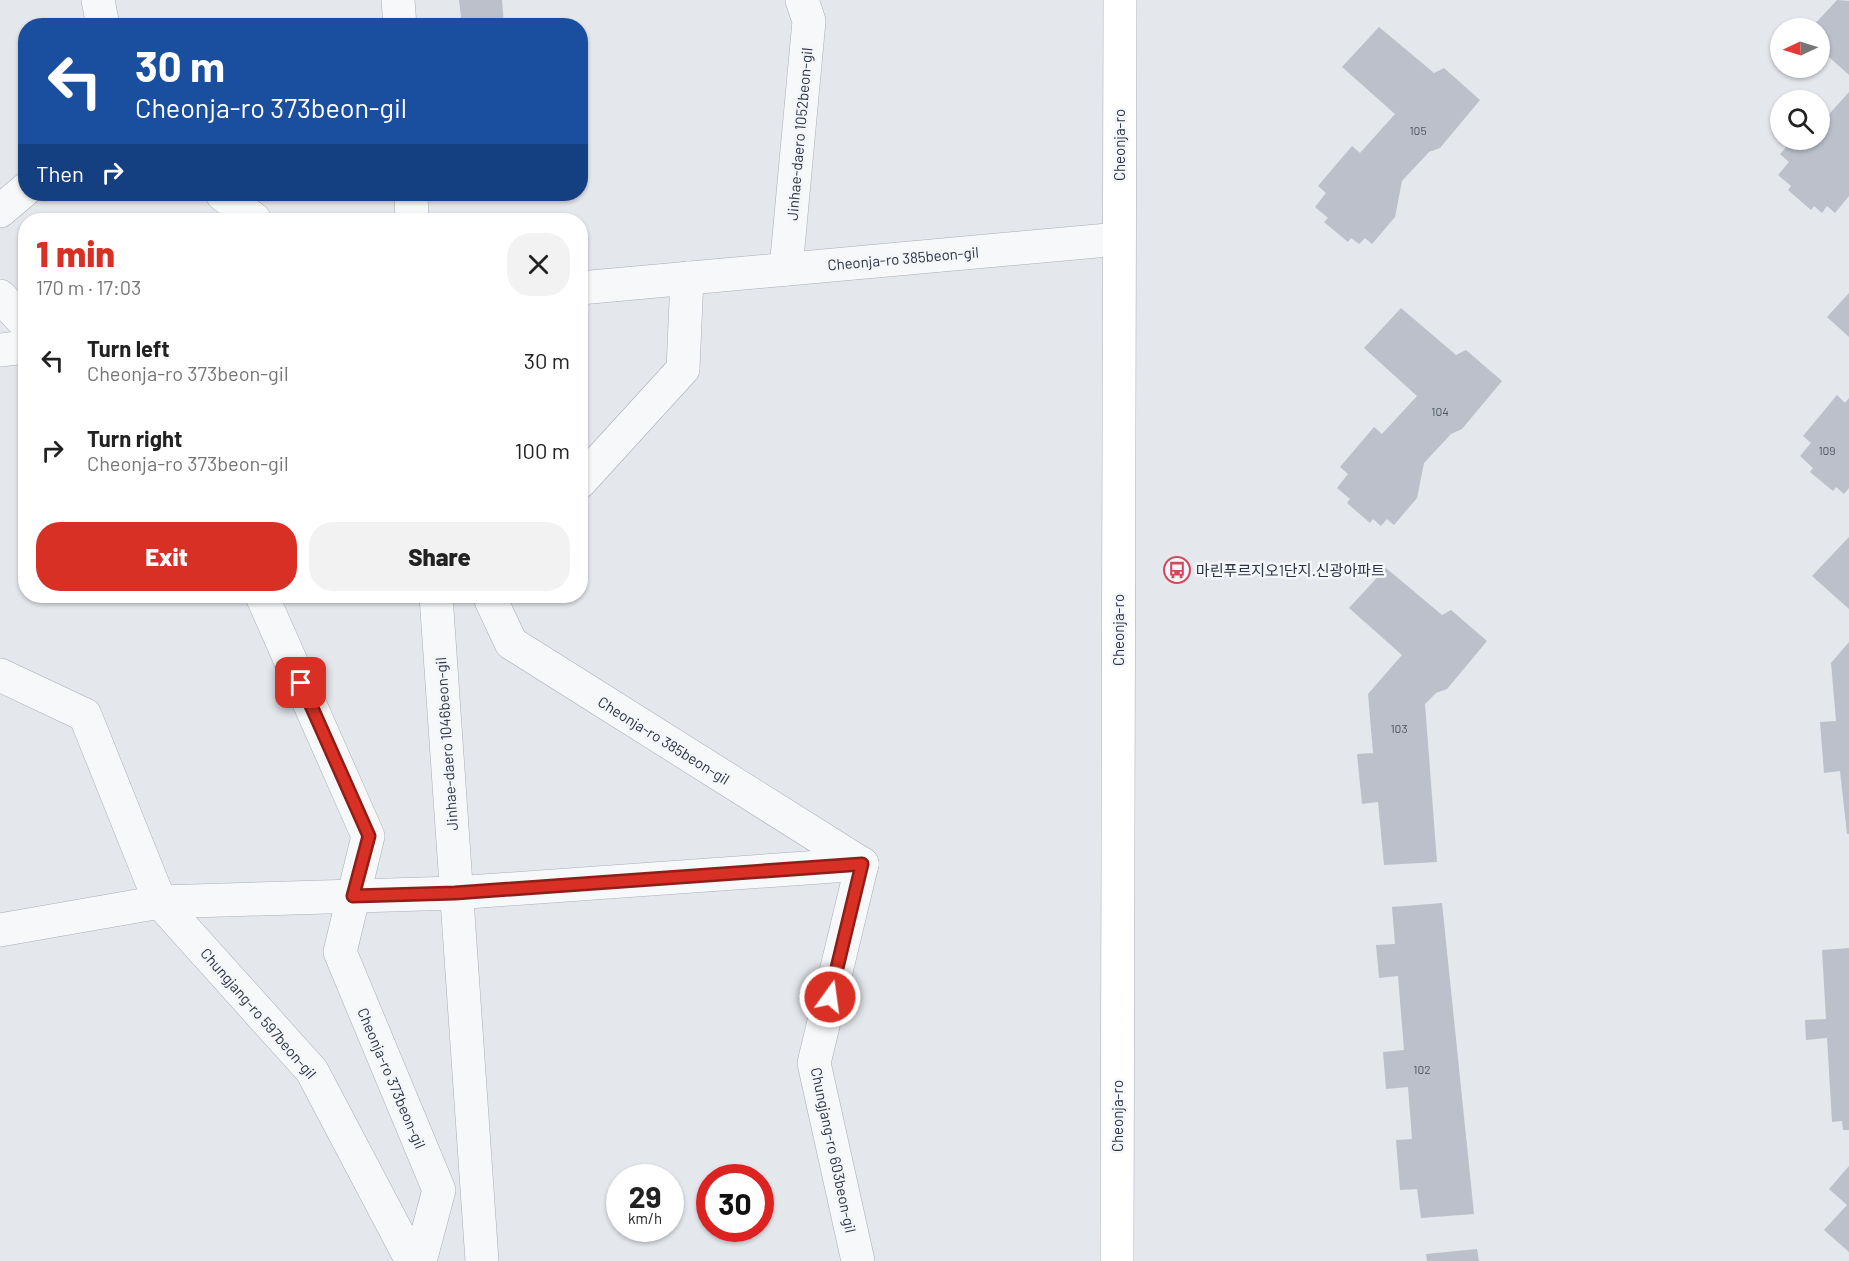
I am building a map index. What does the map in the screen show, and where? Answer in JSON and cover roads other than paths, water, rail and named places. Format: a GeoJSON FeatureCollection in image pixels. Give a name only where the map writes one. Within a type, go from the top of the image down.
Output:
{"type":"FeatureCollection","features":[{"type":"Feature","properties":{"kind":"main road","name":"Cheonja-ro"},"geometry":{"type":"LineString","coordinates":[[1116,1261],[1120,0]]}},
{"type":"Feature","properties":{"kind":"street"},"geometry":{"type":"LineString","coordinates":[[98,0],[101,18]]}},
{"type":"Feature","properties":{"kind":"street"},"geometry":{"type":"LineString","coordinates":[[398,0],[399,18]]}},
{"type":"Feature","properties":{"kind":"street","name":"Jinhae-daero 1052beon-gil"},"geometry":{"type":"LineString","coordinates":[[786,269],[809,21],[802,0]]}},
{"type":"Feature","properties":{"kind":"street"},"geometry":{"type":"LineString","coordinates":[[0,211],[18,196]]}},
{"type":"Feature","properties":{"kind":"street"},"geometry":{"type":"LineString","coordinates":[[231,201],[246,213]]}},
{"type":"Feature","properties":{"kind":"street","name":"Cheonja-ro 385beon-gil"},"geometry":{"type":"LineString","coordinates":[[588,287],[1119,239]]}},
{"type":"Feature","properties":{"kind":"street"},"geometry":{"type":"LineString","coordinates":[[588,473],[683,369],[687,278]]}},
{"type":"Feature","properties":{"kind":"street"},"geometry":{"type":"LineString","coordinates":[[0,296],[18,315]]}},
{"type":"Feature","properties":{"kind":"street"},"geometry":{"type":"LineString","coordinates":[[0,350],[18,348]]}},
{"type":"Feature","properties":{"kind":"street","name":"Cheonja-ro 373beon-gil"},"geometry":{"type":"LineString","coordinates":[[265,603],[369,836],[340,952],[439,1190],[420,1261]]}},
{"type":"Feature","properties":{"kind":"street","name":"Jinhae-daero 1046beon-gil"},"geometry":{"type":"LineString","coordinates":[[436,603],[455,893]]}},
{"type":"Feature","properties":{"kind":"street","name":"Cheonja-ro 385beon-gil"},"geometry":{"type":"LineString","coordinates":[[492,603],[511,643],[862,864]]}},
{"type":"Feature","properties":{"kind":"street"},"geometry":{"type":"LineString","coordinates":[[0,675],[85,715],[160,902]]}},
{"type":"Feature","properties":{"kind":"street"},"geometry":{"type":"LineString","coordinates":[[0,930],[160,902],[455,893],[862,864]]}},
{"type":"Feature","properties":{"kind":"street","name":"Chungjang-ro 603beon-gil"},"geometry":{"type":"LineString","coordinates":[[858,1261],[814,1063],[862,864]]}},
{"type":"Feature","properties":{"kind":"street"},"geometry":{"type":"LineString","coordinates":[[455,893],[482,1261]]}},
{"type":"Feature","properties":{"kind":"street","name":"Chungjang-ro 597beon-gil"},"geometry":{"type":"LineString","coordinates":[[160,902],[312,1071],[412,1261]]}},
{"type":"Feature","properties":{"kind":"place","name":"마린푸르지오1단지.신광아파트"},"geometry":{"type":"Point","coordinates":[1177,570]}}]}
